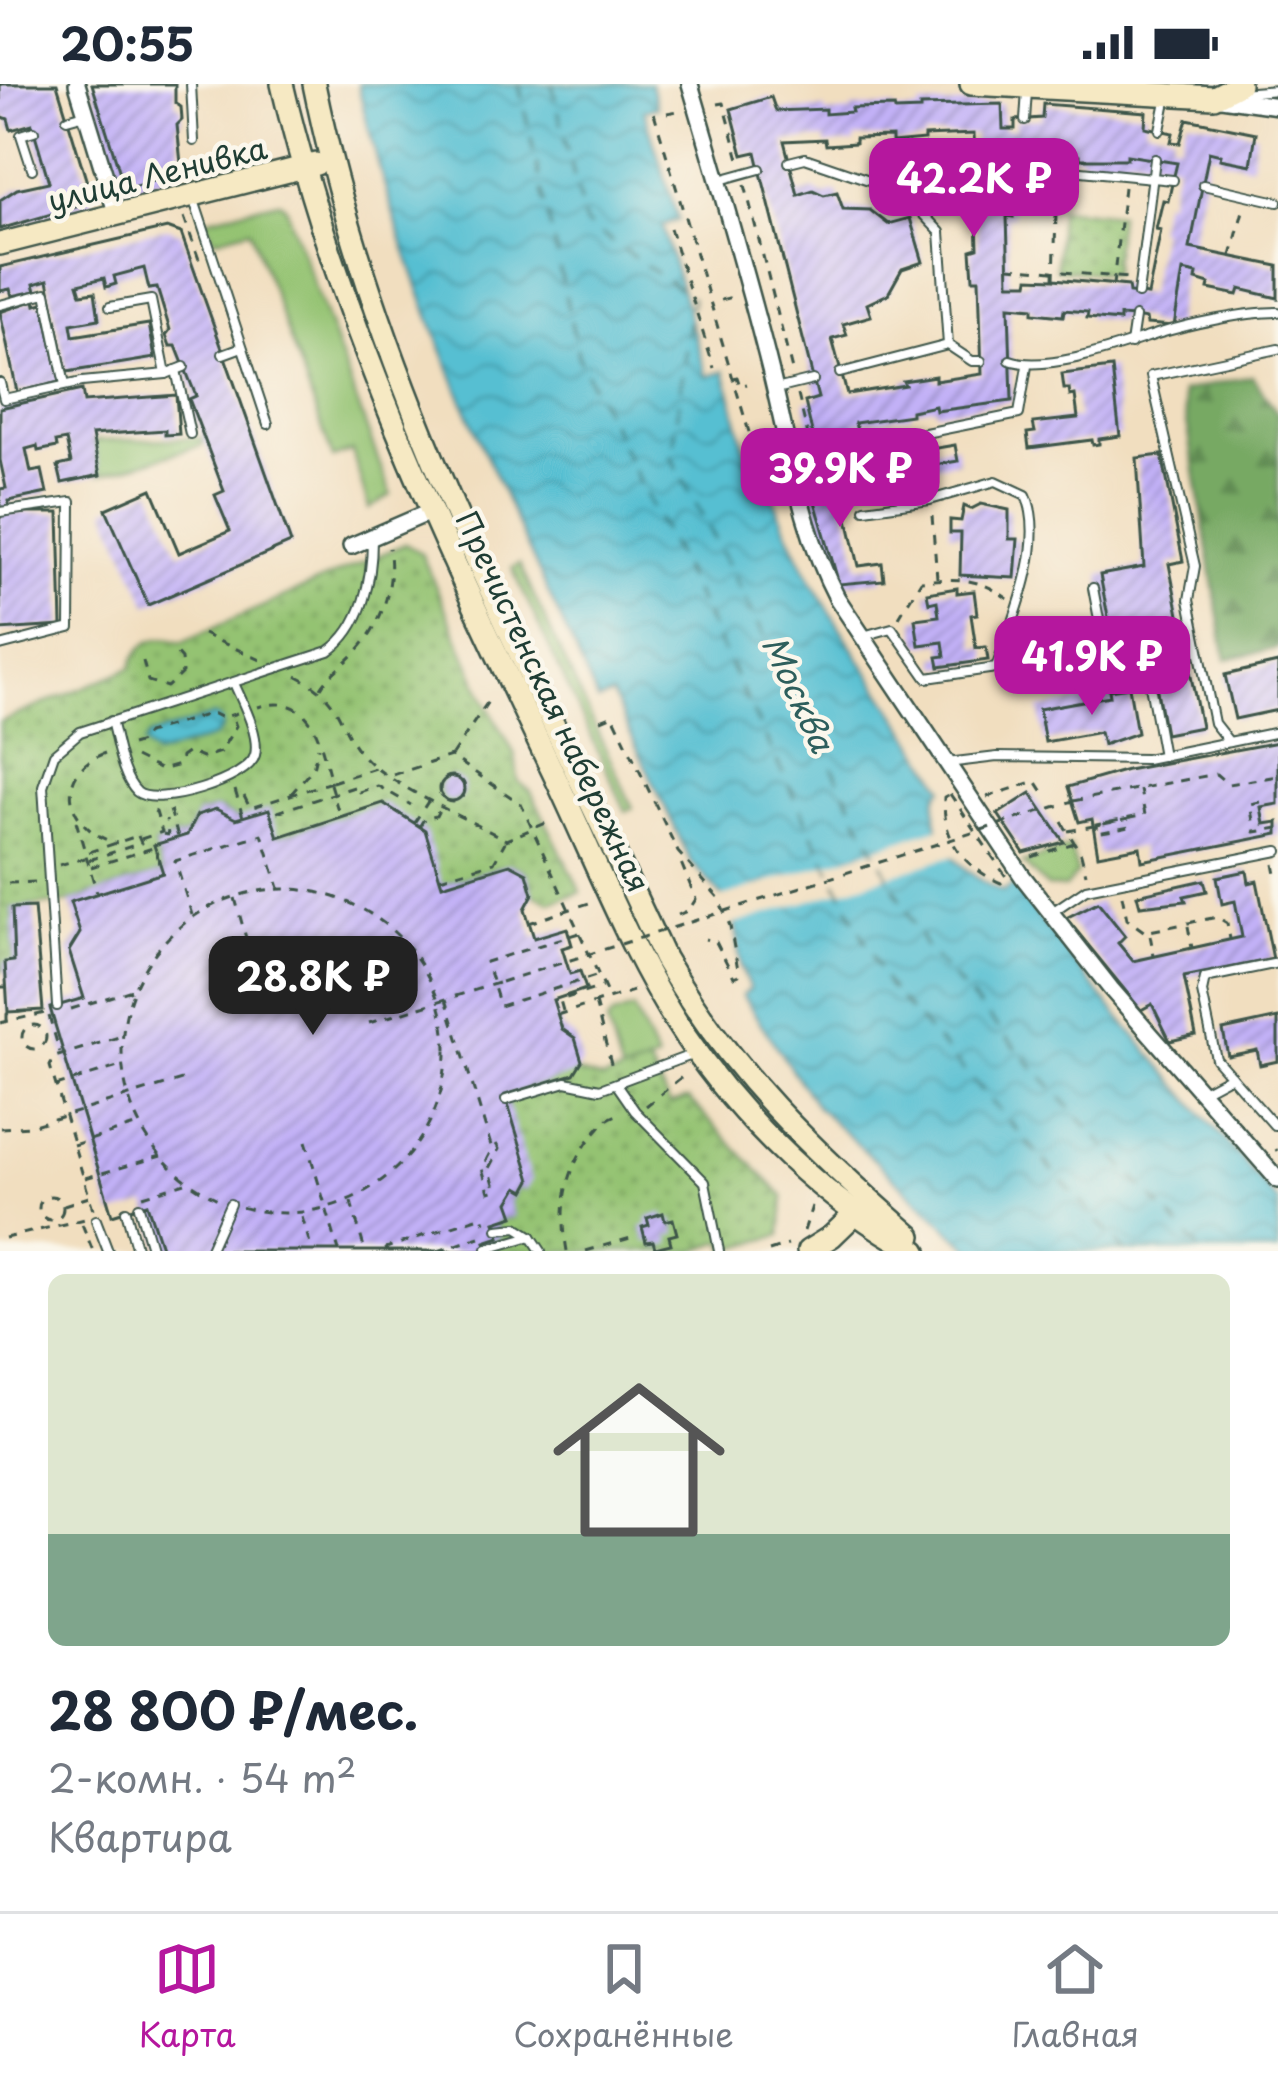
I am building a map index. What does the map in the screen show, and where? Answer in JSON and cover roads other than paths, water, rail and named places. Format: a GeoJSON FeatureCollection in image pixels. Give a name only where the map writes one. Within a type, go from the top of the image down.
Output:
{"type":"FeatureCollection","features":[{"type":"Feature","properties":{"kind":"main road","name":"Пречистенская набережная"},"geometry":{"type":"LineString","coordinates":[[282,84],[303,167],[344,289],[432,511],[632,939],[697,1052],[807,1175],[927,1251]]}},
{"type":"Feature","properties":{"kind":"main road","name":"Пречистенская набережная"},"geometry":{"type":"LineString","coordinates":[[314,84],[328,161],[420,430],[664,958],[704,1024],[749,1080],[861,1208],[916,1251]]}},
{"type":"Feature","properties":{"kind":"main road"},"geometry":{"type":"LineString","coordinates":[[971,84],[1214,98],[1239,84]]}},
{"type":"Feature","properties":{"kind":"main road","name":"улица Ленивка"},"geometry":{"type":"LineString","coordinates":[[0,244],[328,161]]}},
{"type":"Feature","properties":{"kind":"main road"},"geometry":{"type":"LineString","coordinates":[[801,1242],[861,1208]]}},
{"type":"Feature","properties":{"kind":"street"},"geometry":{"type":"LineString","coordinates":[[77,84],[116,212]]}},
{"type":"Feature","properties":{"kind":"street"},"geometry":{"type":"LineString","coordinates":[[690,84],[720,180],[790,460],[827,579],[1051,913],[1200,1092],[1276,1174]]}},
{"type":"Feature","properties":{"kind":"street"},"geometry":{"type":"LineString","coordinates":[[1214,98],[1278,106]]}},
{"type":"Feature","properties":{"kind":"street"},"geometry":{"type":"LineString","coordinates":[[351,546],[432,511]]}},
{"type":"Feature","properties":{"kind":"lane"},"geometry":{"type":"LineString","coordinates":[[191,84],[194,141]]}},
{"type":"Feature","properties":{"kind":"lane"},"geometry":{"type":"LineString","coordinates":[[1025,120],[1026,85]]}},
{"type":"Feature","properties":{"kind":"lane"},"geometry":{"type":"LineString","coordinates":[[1214,98],[1278,90]]}},
{"type":"Feature","properties":{"kind":"lane"},"geometry":{"type":"LineString","coordinates":[[1160,130],[1167,94]]}},
{"type":"Feature","properties":{"kind":"lane"},"geometry":{"type":"LineString","coordinates":[[68,119],[87,113]]}},
{"type":"Feature","properties":{"kind":"lane"},"geometry":{"type":"LineString","coordinates":[[32,169],[20,135],[34,131]]}},
{"type":"Feature","properties":{"kind":"lane"},"geometry":{"type":"LineString","coordinates":[[1026,148],[1028,169]]}},
{"type":"Feature","properties":{"kind":"lane"},"geometry":{"type":"LineString","coordinates":[[789,162],[805,158],[901,191],[940,232],[948,345]]}},
{"type":"Feature","properties":{"kind":"lane"},"geometry":{"type":"LineString","coordinates":[[1138,294],[1155,159]]}},
{"type":"Feature","properties":{"kind":"lane"},"geometry":{"type":"LineString","coordinates":[[720,180],[760,169]]}},
{"type":"Feature","properties":{"kind":"lane"},"geometry":{"type":"LineString","coordinates":[[1005,172],[1057,169],[1173,180]]}},
{"type":"Feature","properties":{"kind":"lane"},"geometry":{"type":"LineString","coordinates":[[901,191],[976,173]]}},
{"type":"Feature","properties":{"kind":"lane"},"geometry":{"type":"LineString","coordinates":[[1203,185],[1278,202]]}},
{"type":"Feature","properties":{"kind":"lane"},"geometry":{"type":"LineString","coordinates":[[193,195],[268,424]]}},
{"type":"Feature","properties":{"kind":"lane"},"geometry":{"type":"LineString","coordinates":[[0,305],[46,293],[70,384]]}},
{"type":"Feature","properties":{"kind":"lane"},"geometry":{"type":"LineString","coordinates":[[110,307],[151,300],[190,434]]}},
{"type":"Feature","properties":{"kind":"lane"},"geometry":{"type":"LineString","coordinates":[[1010,360],[1027,366],[1130,346],[1157,334],[1278,312]]}},
{"type":"Feature","properties":{"kind":"lane"},"geometry":{"type":"LineString","coordinates":[[1130,346],[1135,317]]}},
{"type":"Feature","properties":{"kind":"lane"},"geometry":{"type":"LineString","coordinates":[[841,373],[948,345],[972,361],[981,361]]}},
{"type":"Feature","properties":{"kind":"lane"},"geometry":{"type":"LineString","coordinates":[[223,354],[242,346]]}},
{"type":"Feature","properties":{"kind":"lane"},"geometry":{"type":"LineString","coordinates":[[1229,742],[1214,723],[1189,600],[1195,566],[1151,376],[1278,349]]}},
{"type":"Feature","properties":{"kind":"lane"},"geometry":{"type":"LineString","coordinates":[[790,460],[1019,414],[1027,366]]}},
{"type":"Feature","properties":{"kind":"lane"},"geometry":{"type":"LineString","coordinates":[[70,384],[73,370]]}},
{"type":"Feature","properties":{"kind":"lane"},"geometry":{"type":"LineString","coordinates":[[0,383],[5,403],[70,384],[175,370]]}},
{"type":"Feature","properties":{"kind":"lane"},"geometry":{"type":"LineString","coordinates":[[775,389],[813,380]]}},
{"type":"Feature","properties":{"kind":"lane"},"geometry":{"type":"LineString","coordinates":[[863,636],[892,628],[928,678],[996,668],[1027,587],[1032,508],[1026,495],[995,481],[930,500],[865,509]]}},
{"type":"Feature","properties":{"kind":"lane"},"geometry":{"type":"LineString","coordinates":[[0,512],[71,502],[70,628],[0,646]]}},
{"type":"Feature","properties":{"kind":"lane"},"geometry":{"type":"LineString","coordinates":[[57,1006],[43,786],[48,763],[70,737],[329,651],[350,631],[363,604],[372,537]]}},
{"type":"Feature","properties":{"kind":"lane"},"geometry":{"type":"LineString","coordinates":[[1093,588],[1110,676],[1147,669],[1163,756]]}},
{"type":"Feature","properties":{"kind":"lane"},"geometry":{"type":"LineString","coordinates":[[111,721],[133,788],[149,799],[242,774],[253,760],[255,742],[235,682]]}},
{"type":"Feature","properties":{"kind":"lane"},"geometry":{"type":"LineString","coordinates":[[947,763],[997,758],[1146,759],[1278,732]]}},
{"type":"Feature","properties":{"kind":"lane"},"geometry":{"type":"LineString","coordinates":[[1051,913],[1086,889],[1278,850]]}},
{"type":"Feature","properties":{"kind":"lane"},"geometry":{"type":"LineString","coordinates":[[1278,963],[1205,978],[1202,992],[1216,1059],[1278,1124]]}},
{"type":"Feature","properties":{"kind":"lane"},"geometry":{"type":"LineString","coordinates":[[506,1100],[566,1082],[593,1090],[617,1085],[697,1052]]}},
{"type":"Feature","properties":{"kind":"lane"},"geometry":{"type":"LineString","coordinates":[[1200,1092],[1231,1076]]}},
{"type":"Feature","properties":{"kind":"lane"},"geometry":{"type":"LineString","coordinates":[[617,1085],[635,1111],[705,1182],[719,1251]]}},
{"type":"Feature","properties":{"kind":"lane"},"geometry":{"type":"LineString","coordinates":[[209,1251],[230,1204]]}},
{"type":"Feature","properties":{"kind":"lane"},"geometry":{"type":"LineString","coordinates":[[139,1207],[152,1251]]}},
{"type":"Feature","properties":{"kind":"lane"},"geometry":{"type":"LineString","coordinates":[[126,1211],[137,1251]]}},
{"type":"Feature","properties":{"kind":"lane"},"geometry":{"type":"LineString","coordinates":[[96,1220],[108,1251]]}},
{"type":"Feature","properties":{"kind":"lane"},"geometry":{"type":"LineString","coordinates":[[498,1229],[517,1227],[542,1251]]}},
{"type":"Feature","properties":{"kind":"lane"},"geometry":{"type":"LineString","coordinates":[[487,1249],[531,1236]]}},
{"type":"Feature","properties":{"kind":"water","name":"Москва"},"geometry":{"type":"Polygon","coordinates":[[[358,84],[651,84],[657,107],[644,110],[678,220],[662,226],[707,376],[725,371],[754,485],[768,482],[824,602],[944,788],[936,802],[943,840],[958,862],[979,879],[1003,892],[1013,885],[1101,996],[1278,1202],[1278,1251],[973,1251],[816,1106],[742,995],[750,989],[741,968],[735,925],[722,896],[691,862],[612,695],[598,701],[495,474],[403,243],[358,84]]]}},
{"type":"Feature","properties":{"kind":"water"},"geometry":{"type":"Polygon","coordinates":[[[213,716],[222,728],[215,737],[155,756],[144,744],[149,736],[213,716]]]}}]}
